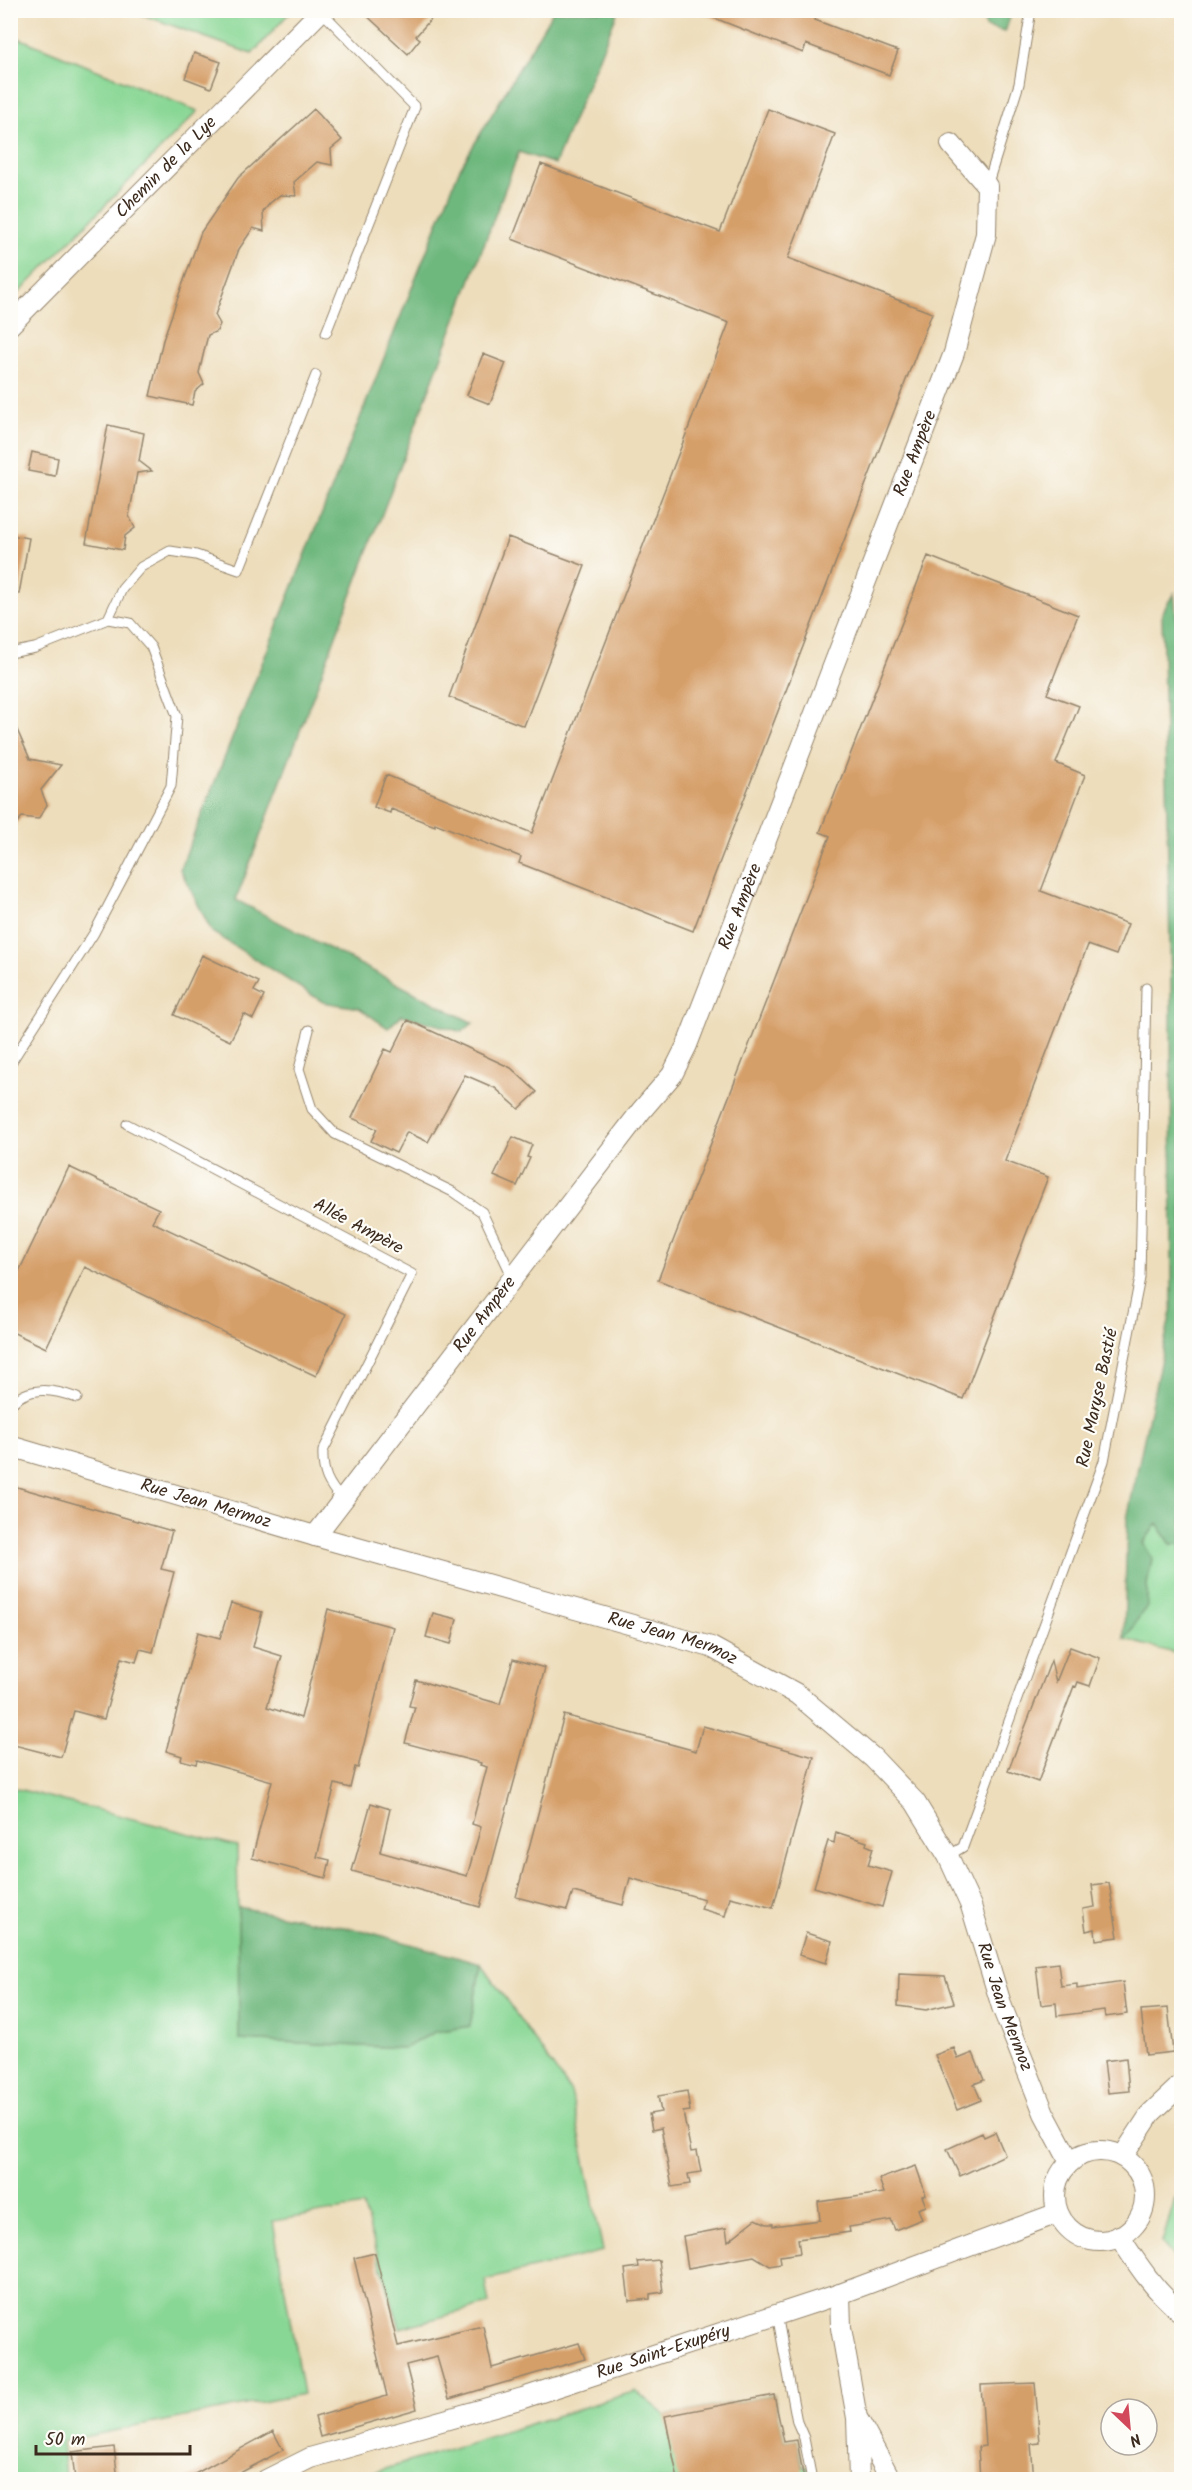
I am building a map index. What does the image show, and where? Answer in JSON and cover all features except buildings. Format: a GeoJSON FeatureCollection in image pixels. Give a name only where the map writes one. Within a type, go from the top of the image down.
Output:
{"type":"FeatureCollection","features":[{"type":"Feature","properties":{"kind":"street","name":"Chemin de la Lye"},"geometry":{"type":"LineString","coordinates":[[10,325],[321,11]]}},
{"type":"Feature","properties":{"kind":"street"},"geometry":{"type":"LineString","coordinates":[[951,144],[987,186]]}},
{"type":"Feature","properties":{"kind":"street","name":"Rue Ampère"},"geometry":{"type":"LineString","coordinates":[[315,1536],[641,1111],[672,1075],[687,1046],[954,353],[986,234],[987,186]]}},
{"type":"Feature","properties":{"kind":"street","name":"Rue Jean Mermoz"},"geometry":{"type":"LineString","coordinates":[[10,1446],[315,1536],[711,1647],[797,1694],[830,1719],[915,1802],[948,1856],[971,1906],[1002,2007],[1044,2113],[1070,2162]]}},
{"type":"Feature","properties":{"kind":"street"},"geometry":{"type":"LineString","coordinates":[[1123,2156],[1151,2112],[1182,2084]]}},
{"type":"Feature","properties":{"kind":"street"},"geometry":{"type":"LineString","coordinates":[[1110,2151],[1123,2156],[1134,2165],[1142,2177],[1145,2191],[1145,2205],[1136,2223],[1119,2236],[1106,2240],[1091,2240],[1077,2235],[1066,2226],[1059,2213],[1055,2200],[1056,2186],[1070,2162],[1082,2154],[1110,2151]]}},
{"type":"Feature","properties":{"kind":"street","name":"Rue Saint-Exupéry"},"geometry":{"type":"LineString","coordinates":[[266,2480],[310,2458],[523,2398],[840,2294],[1059,2213]]}},
{"type":"Feature","properties":{"kind":"street"},"geometry":{"type":"LineString","coordinates":[[1119,2236],[1137,2264],[1180,2316]]}},
{"type":"Feature","properties":{"kind":"street"},"geometry":{"type":"LineString","coordinates":[[840,2294],[841,2328],[857,2418],[859,2480]]}},
{"type":"Feature","properties":{"kind":"street"},"geometry":{"type":"LineString","coordinates":[[857,2418],[891,2480]]}},
{"type":"Feature","properties":{"kind":"lane","name":"Rue Ampère"},"geometry":{"type":"LineString","coordinates":[[987,186],[1019,84],[1030,10]]}},
{"type":"Feature","properties":{"kind":"lane"},"geometry":{"type":"LineString","coordinates":[[321,11],[415,107],[326,333]]}},
{"type":"Feature","properties":{"kind":"lane"},"geometry":{"type":"LineString","coordinates":[[108,619],[122,589],[141,567],[170,551],[196,555],[239,570],[316,375]]}},
{"type":"Feature","properties":{"kind":"lane"},"geometry":{"type":"LineString","coordinates":[[10,653],[35,648],[108,619],[130,623],[151,647],[177,716],[171,786],[94,933],[10,1064]]}},
{"type":"Feature","properties":{"kind":"lane","name":"Rue Maryse Bastié"},"geometry":{"type":"LineString","coordinates":[[948,1856],[963,1847],[1104,1461],[1140,1278],[1146,988]]}},
{"type":"Feature","properties":{"kind":"lane"},"geometry":{"type":"LineString","coordinates":[[309,1030],[299,1069],[312,1109],[335,1134],[453,1192],[482,1212],[513,1278]]}},
{"type":"Feature","properties":{"kind":"lane","name":"Allée Ampère"},"geometry":{"type":"LineString","coordinates":[[127,1124],[412,1274],[323,1451],[322,1468],[328,1485],[343,1501]]}},
{"type":"Feature","properties":{"kind":"lane"},"geometry":{"type":"LineString","coordinates":[[10,1405],[21,1394],[39,1391],[59,1392],[77,1398]]}},
{"type":"Feature","properties":{"kind":"lane"},"geometry":{"type":"LineString","coordinates":[[777,2314],[797,2422],[804,2438],[812,2480]]}},
{"type":"Feature","properties":{"kind":"green space"},"geometry":{"type":"Polygon","coordinates":[[[291,10],[252,54],[132,11],[291,10]]]}},
{"type":"Feature","properties":{"kind":"green space"},"geometry":{"type":"Polygon","coordinates":[[[553,11],[618,11],[555,164],[519,152],[236,900],[473,1023],[462,1032],[402,1015],[388,1028],[359,1008],[323,1002],[212,932],[180,869],[459,170],[553,11]]]}},
{"type":"Feature","properties":{"kind":"green space"},"geometry":{"type":"Polygon","coordinates":[[[981,11],[1012,11],[1005,32],[986,27],[981,11]]]}},
{"type":"Feature","properties":{"kind":"green space"},"geometry":{"type":"Polygon","coordinates":[[[11,35],[198,111],[11,301],[11,35]]]}},
{"type":"Feature","properties":{"kind":"green space"},"geometry":{"type":"Polygon","coordinates":[[[1174,593],[1182,675],[1182,1544],[1171,1544],[1157,1523],[1143,1543],[1152,1558],[1147,1584],[1147,1607],[1124,1639],[1127,1519],[1172,1307],[1171,986],[1162,613],[1174,593]]]}},
{"type":"Feature","properties":{"kind":"green space"},"geometry":{"type":"Polygon","coordinates":[[[1157,1523],[1171,1544],[1181,1544],[1181,1655],[1124,1639],[1147,1607],[1147,1584],[1152,1558],[1143,1544],[1157,1523]]]}},
{"type":"Feature","properties":{"kind":"green space"},"geometry":{"type":"Polygon","coordinates":[[[10,1787],[237,1846],[240,2040],[404,2048],[435,2032],[470,2026],[481,1964],[571,2092],[603,2251],[485,2280],[489,2304],[400,2328],[363,2206],[273,2221],[303,2394],[62,2441],[65,2479],[11,2479],[10,1787]]]}},
{"type":"Feature","properties":{"kind":"green space"},"geometry":{"type":"Polygon","coordinates":[[[238,1907],[365,1931],[481,1964],[470,2026],[435,2032],[404,2048],[239,2040],[238,1907]]]}},
{"type":"Feature","properties":{"kind":"green space"},"geometry":{"type":"Polygon","coordinates":[[[1175,2199],[1181,2207],[1181,2266],[1162,2243],[1175,2199]]]}},
{"type":"Feature","properties":{"kind":"green space"},"geometry":{"type":"Polygon","coordinates":[[[636,2391],[666,2416],[774,2395],[784,2442],[797,2440],[802,2466],[807,2466],[808,2480],[350,2480],[636,2391]]]}}]}
